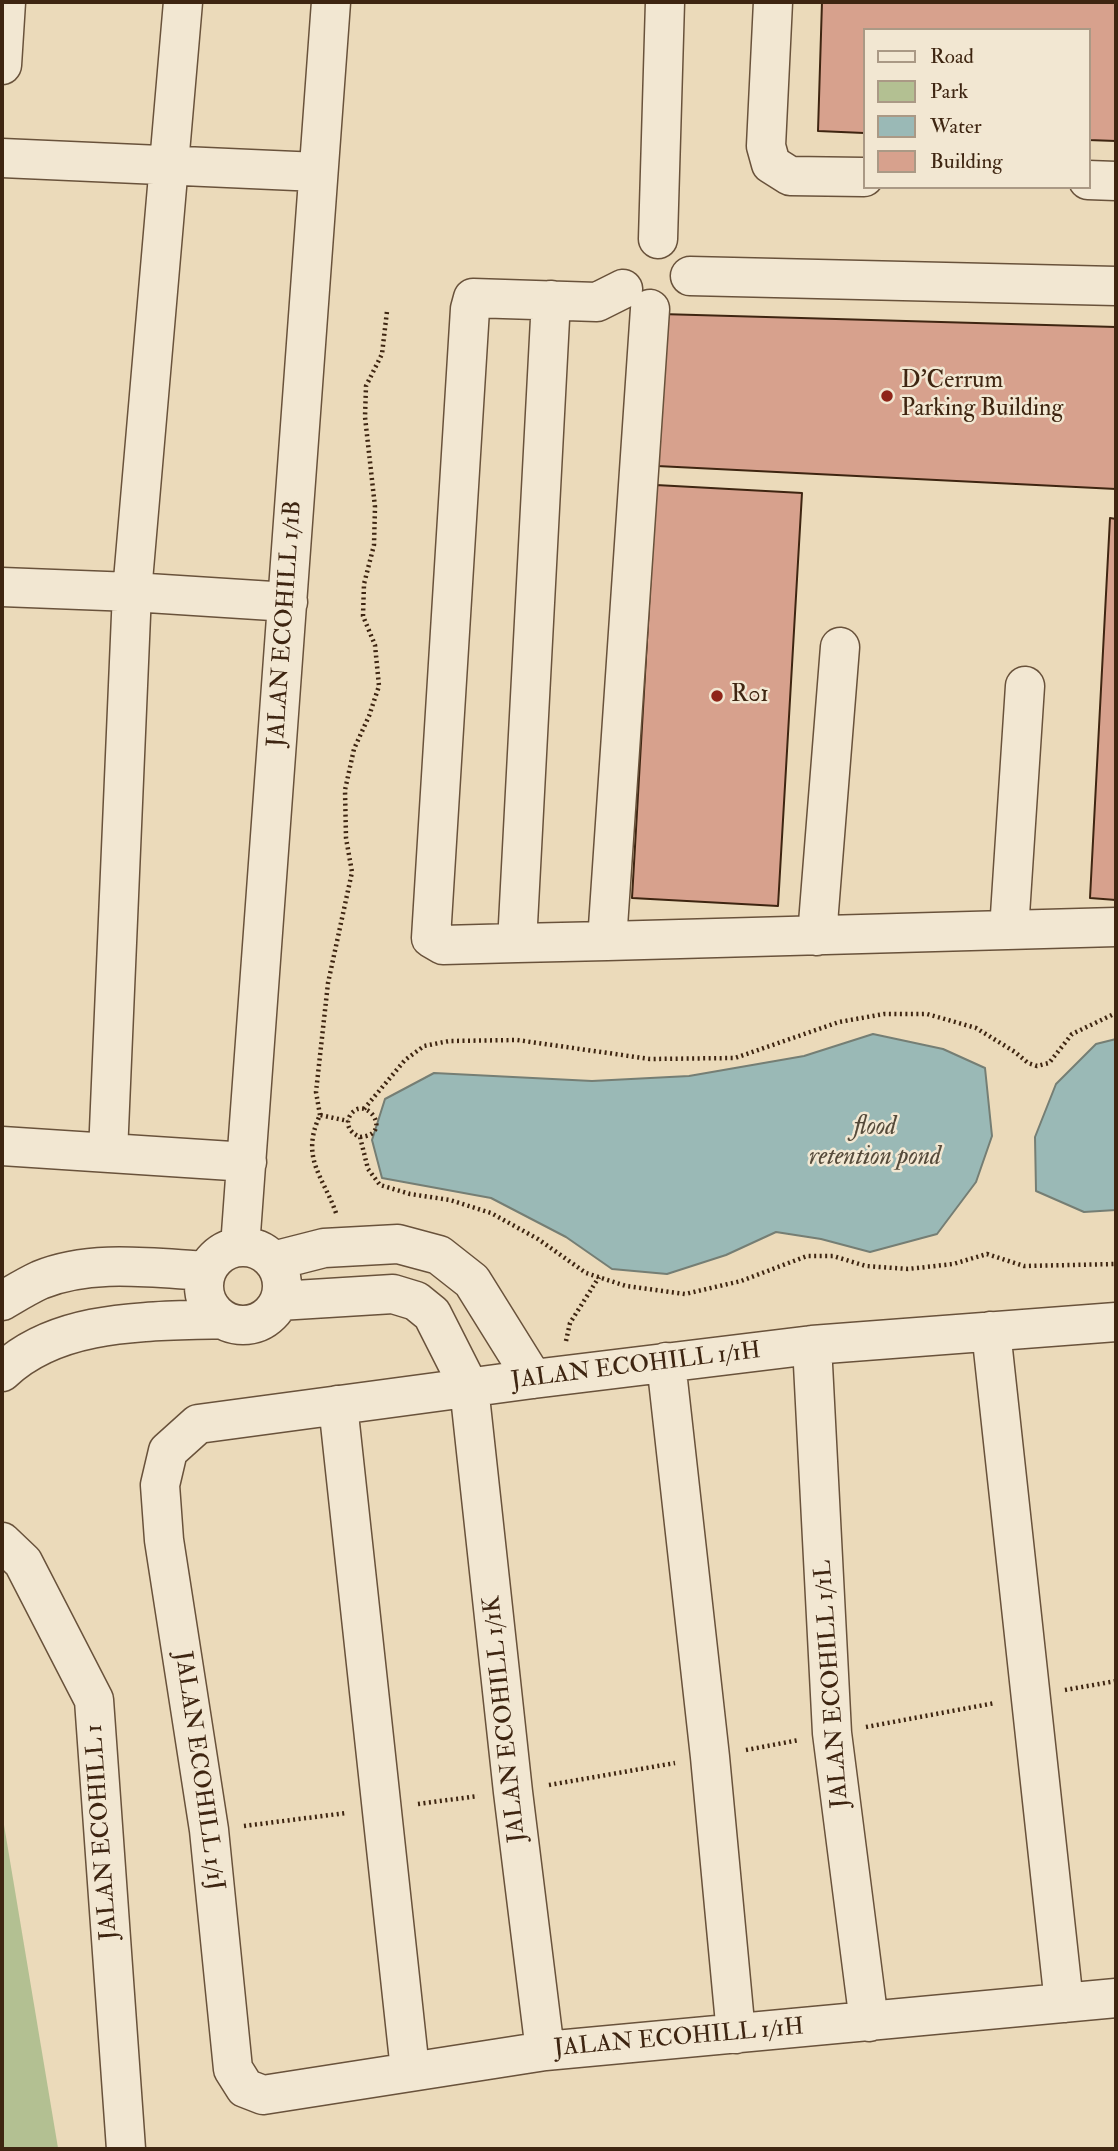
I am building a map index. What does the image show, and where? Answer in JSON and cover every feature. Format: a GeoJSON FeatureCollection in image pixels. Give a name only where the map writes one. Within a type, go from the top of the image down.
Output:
{"type":"FeatureCollection","features":[{"type":"Feature","properties":{"kind":"street"},"geometry":{"type":"LineString","coordinates":[[2,65],[6,2]]}},
{"type":"Feature","properties":{"kind":"street"},"geometry":{"type":"LineString","coordinates":[[108,1153],[132,592],[183,2]]}},
{"type":"Feature","properties":{"kind":"street","name":"JALAN ECOHILL 1/1B"},"geometry":{"type":"LineString","coordinates":[[257,1254],[247,1162],[331,2]]}},
{"type":"Feature","properties":{"kind":"street"},"geometry":{"type":"LineString","coordinates":[[658,239],[665,2]]}},
{"type":"Feature","properties":{"kind":"street"},"geometry":{"type":"LineString","coordinates":[[773,2],[766,146],[771,164],[790,176],[862,177]]}},
{"type":"Feature","properties":{"kind":"street"},"geometry":{"type":"LineString","coordinates":[[2,158],[318,172]]}},
{"type":"Feature","properties":{"kind":"street"},"geometry":{"type":"LineString","coordinates":[[1090,180],[1116,181]]}},
{"type":"Feature","properties":{"kind":"street"},"geometry":{"type":"LineString","coordinates":[[607,941],[637,299],[620,277],[621,265],[627,254],[635,246],[658,239],[677,248],[685,256],[690,276],[681,297],[662,309],[637,299],[597,302],[473,298],[470,309],[431,938],[443,945],[817,936],[1116,927]]}},
{"type":"Feature","properties":{"kind":"street"},"geometry":{"type":"LineString","coordinates":[[690,276],[1116,286]]}},
{"type":"Feature","properties":{"kind":"street"},"geometry":{"type":"LineString","coordinates":[[517,943],[551,300]]}},
{"type":"Feature","properties":{"kind":"street"},"geometry":{"type":"LineString","coordinates":[[2,587],[288,602]]}},
{"type":"Feature","properties":{"kind":"street"},"geometry":{"type":"LineString","coordinates":[[817,936],[840,647]]}},
{"type":"Feature","properties":{"kind":"street"},"geometry":{"type":"LineString","coordinates":[[1009,930],[1025,686]]}},
{"type":"Feature","properties":{"kind":"street"},"geometry":{"type":"LineString","coordinates":[[2,1146],[247,1162]]}},
{"type":"Feature","properties":{"kind":"street"},"geometry":{"type":"LineString","coordinates":[[257,1254],[281,1278],[279,1301],[260,1321],[248,1325],[234,1324],[222,1319],[212,1310],[205,1298],[204,1285],[206,1271],[213,1260],[224,1251],[257,1254],[398,1244],[439,1255],[472,1281],[545,1378]]}},
{"type":"Feature","properties":{"kind":"street"},"geometry":{"type":"LineString","coordinates":[[2,1301],[41,1280],[83,1269],[130,1267],[206,1271]]}},
{"type":"Feature","properties":{"kind":"street"},"geometry":{"type":"LineString","coordinates":[[279,1301],[393,1294],[416,1301],[432,1314],[469,1387]]}},
{"type":"Feature","properties":{"kind":"street"},"geometry":{"type":"LineString","coordinates":[[2,1372],[15,1359],[55,1338],[125,1323],[222,1319]]}},
{"type":"Feature","properties":{"kind":"street","name":"JALAN ECOHILL 1/1H"},"geometry":{"type":"LineString","coordinates":[[168,1451],[198,1424],[469,1387],[812,1345],[1116,1322]]}},
{"type":"Feature","properties":{"kind":"street"},"geometry":{"type":"LineString","coordinates":[[991,1331],[1065,2003]]}},
{"type":"Feature","properties":{"kind":"street","name":"JALAN ECOHILL 1/1L"},"geometry":{"type":"LineString","coordinates":[[812,1345],[832,1733],[869,2022]]}},
{"type":"Feature","properties":{"kind":"street"},"geometry":{"type":"LineString","coordinates":[[666,1362],[710,1757],[736,2034]]}},
{"type":"Feature","properties":{"kind":"street","name":"JALAN ECOHILL 1/1K"},"geometry":{"type":"LineString","coordinates":[[469,1387],[513,1792],[545,2051]]}},
{"type":"Feature","properties":{"kind":"street"},"geometry":{"type":"LineString","coordinates":[[338,1405],[410,2070]]}},
{"type":"Feature","properties":{"kind":"street","name":"JALAN ECOHILL 1/1J"},"geometry":{"type":"LineString","coordinates":[[168,1451],[160,1485],[164,1540],[209,1830],[233,2069],[244,2088]]}},
{"type":"Feature","properties":{"kind":"street","name":"JALAN ECOHILL 1"},"geometry":{"type":"LineString","coordinates":[[2,1542],[23,1562],[94,1700],[126,2149]]}},
{"type":"Feature","properties":{"kind":"street","name":"JALAN ECOHILL 1/1H"},"geometry":{"type":"LineString","coordinates":[[244,2088],[263,2095],[545,2051],[1116,1998]]}},
{"type":"Feature","properties":{"kind":"path"},"geometry":{"type":"LineString","coordinates":[[334,1220],[336,1213],[317,1175],[311,1155],[314,1127],[320,1115],[316,1092],[328,983],[352,872],[346,838],[345,790],[354,749],[379,686],[375,645],[363,616],[364,584],[374,545],[375,507],[366,386],[382,354],[387,312]]}},
{"type":"Feature","properties":{"kind":"path"},"geometry":{"type":"LineString","coordinates":[[364,1109],[405,1060],[424,1046],[449,1041],[517,1041],[650,1059],[735,1058],[839,1022],[884,1014],[927,1014],[976,1028],[1028,1063],[1037,1066],[1049,1063],[1073,1034],[1116,1013]]}},
{"type":"Feature","properties":{"kind":"path"},"geometry":{"type":"LineString","coordinates":[[364,1109],[371,1112],[376,1126],[367,1137],[360,1137],[353,1134],[348,1121],[357,1110],[364,1109]]}},
{"type":"Feature","properties":{"kind":"path"},"geometry":{"type":"LineString","coordinates":[[320,1115],[348,1121]]}},
{"type":"Feature","properties":{"kind":"path"},"geometry":{"type":"LineString","coordinates":[[360,1137],[368,1169],[380,1185],[410,1194],[450,1200],[491,1213],[538,1239],[586,1273],[626,1286],[685,1294],[741,1281],[807,1256],[833,1256],[866,1265],[908,1269],[953,1264],[987,1254],[1024,1266],[1116,1264]]}},
{"type":"Feature","properties":{"kind":"path"},"geometry":{"type":"LineString","coordinates":[[545,1378],[570,1323],[599,1277]]}},
{"type":"Feature","properties":{"kind":"path"},"geometry":{"type":"LineString","coordinates":[[209,1830],[513,1792],[1116,1681]]}},
{"type":"Feature","properties":{"kind":"green space"},"geometry":{"type":"Polygon","coordinates":[[[2,1813],[58,2148],[57,2149],[2,2149],[2,1813]]]}},
{"type":"Feature","properties":{"kind":"water","name":"flood retention pond"},"geometry":{"type":"Polygon","coordinates":[[[873,1034],[943,1049],[985,1068],[992,1136],[976,1182],[937,1234],[870,1252],[821,1239],[776,1232],[726,1255],[667,1274],[612,1269],[566,1237],[491,1198],[382,1178],[372,1140],[385,1099],[434,1073],[592,1081],[689,1076],[804,1056],[873,1034]]]}},
{"type":"Feature","properties":{"kind":"water"},"geometry":{"type":"Polygon","coordinates":[[[1116,1039],[1116,1210],[1084,1212],[1036,1191],[1035,1137],[1056,1084],[1096,1044],[1116,1039]]]}},
{"type":"Feature","properties":{"kind":"building"},"geometry":{"type":"Polygon","coordinates":[[[822,2],[1116,2],[1116,141],[1090,140],[1090,28],[862,28],[862,133],[818,131],[822,2]]]}},
{"type":"Feature","properties":{"kind":"building","name":"D'Cerrum Parking Building"},"geometry":{"type":"Polygon","coordinates":[[[661,314],[1116,327],[1116,489],[657,466],[661,314]]]}},
{"type":"Feature","properties":{"kind":"building","name":"R01"},"geometry":{"type":"Polygon","coordinates":[[[656,485],[802,493],[778,906],[632,898],[656,485]]]}},
{"type":"Feature","properties":{"kind":"building"},"geometry":{"type":"Polygon","coordinates":[[[1110,518],[1116,519],[1116,900],[1090,898],[1110,518]]]}},
{"type":"Feature","properties":{"kind":"place","name":"D'Cerrum Parking Building"},"geometry":{"type":"Point","coordinates":[887,396]}},
{"type":"Feature","properties":{"kind":"place","name":"R01"},"geometry":{"type":"Point","coordinates":[717,696]}}]}
